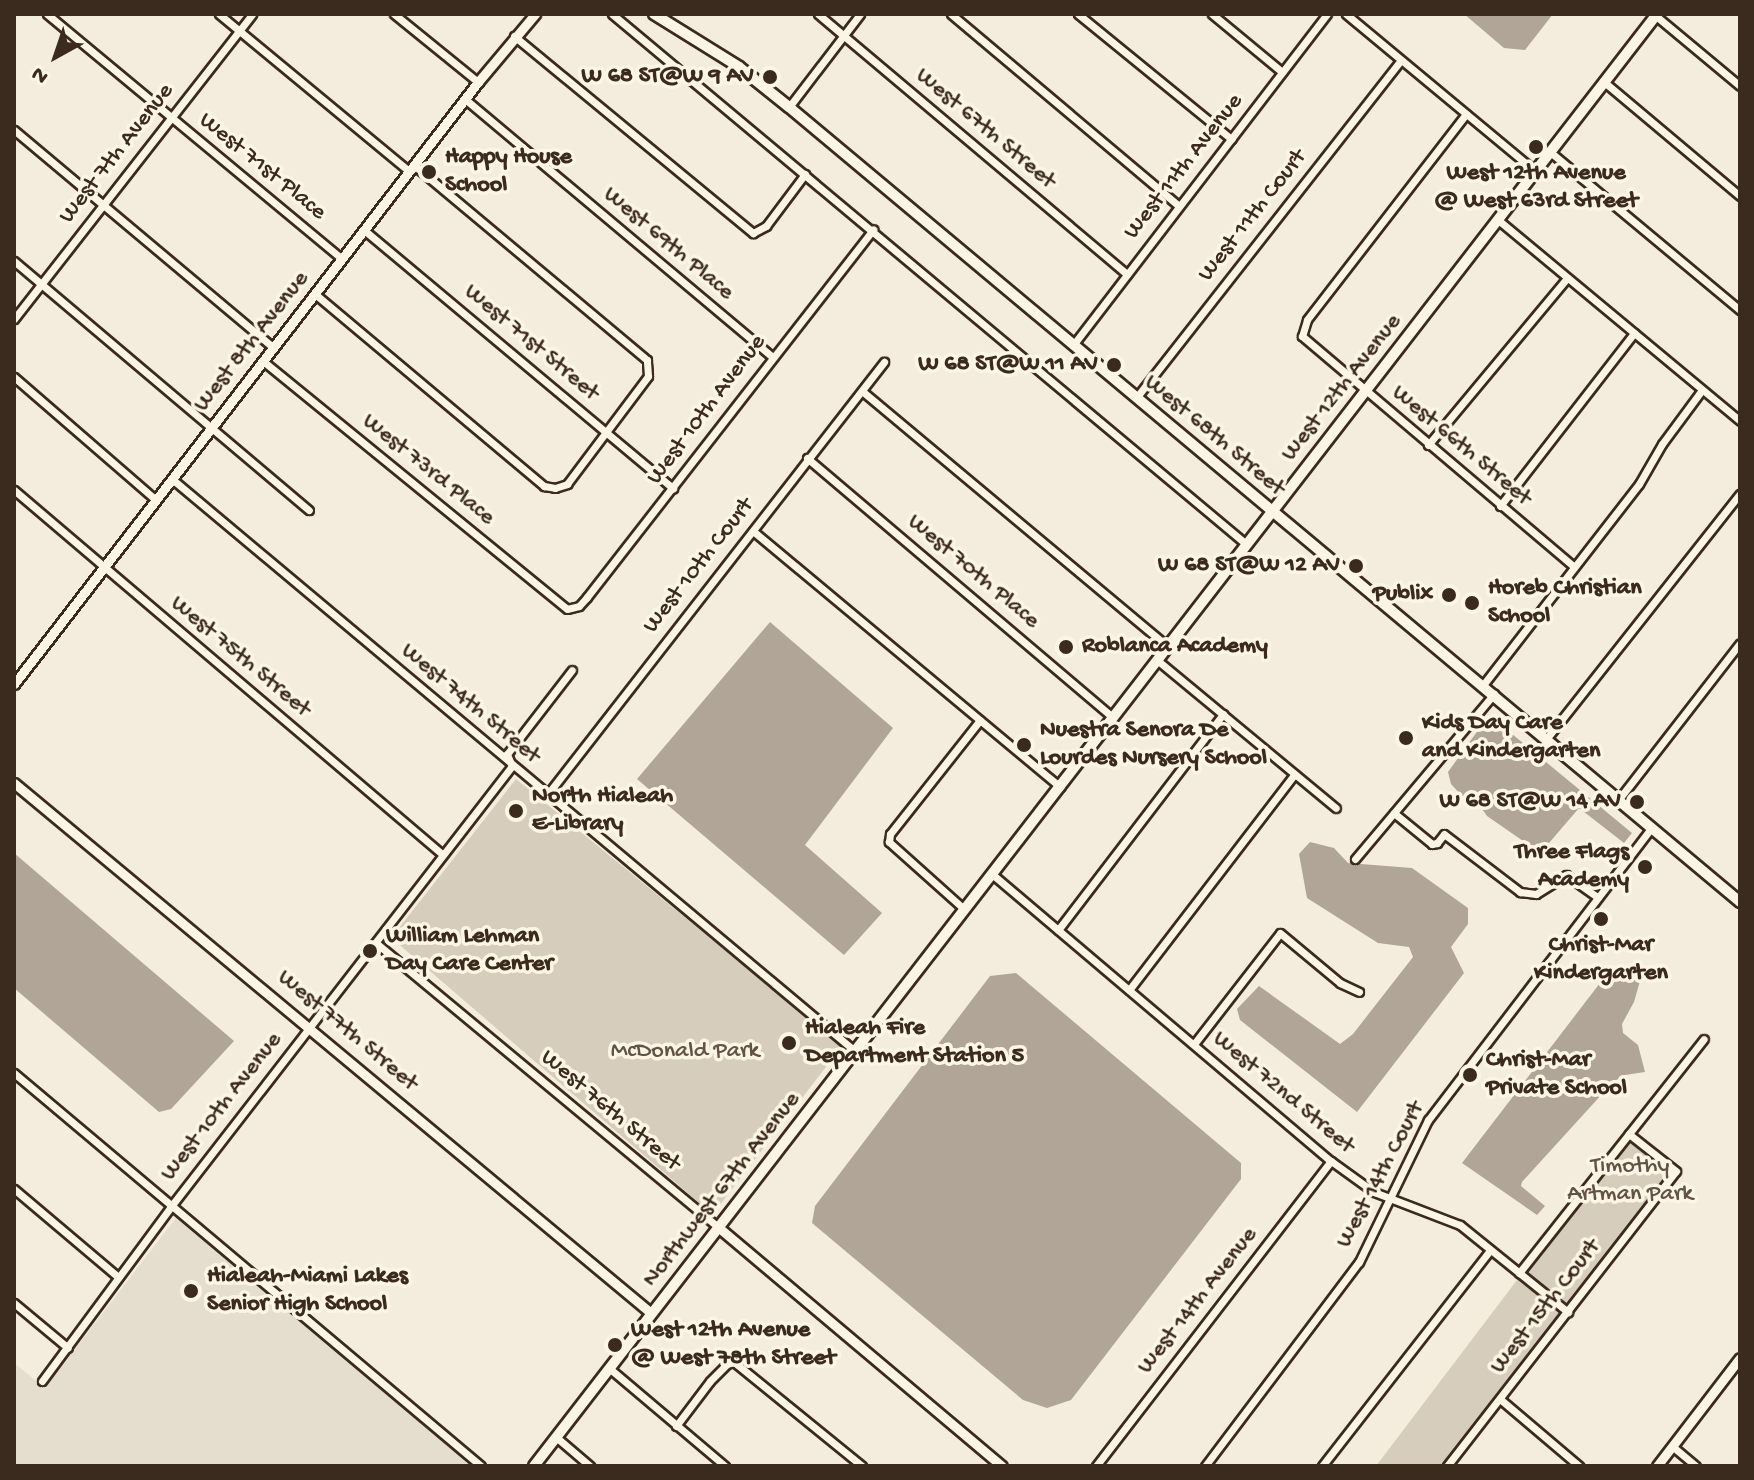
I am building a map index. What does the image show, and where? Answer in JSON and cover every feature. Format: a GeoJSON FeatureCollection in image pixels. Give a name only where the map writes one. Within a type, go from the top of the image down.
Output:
{"type":"FeatureCollection","features":[{"type":"Feature","properties":{"kind":"main road","name":"West 68th Street"},"geometry":{"type":"LineString","coordinates":[[654,14],[739,67],[789,107],[1740,902]]}},
{"type":"Feature","properties":{"kind":"main road","name":"West 12th Avenue"},"geometry":{"type":"LineString","coordinates":[[1060,787],[1534,170],[1657,15]]}},
{"type":"Feature","properties":{"kind":"main road","name":"Northwest 67th Avenue"},"geometry":{"type":"LineString","coordinates":[[534,1466],[1060,787]]}},
{"type":"Feature","properties":{"kind":"street","name":"West 71st Place"},"geometry":{"type":"LineString","coordinates":[[47,14],[342,259]]}},
{"type":"Feature","properties":{"kind":"street"},"geometry":{"type":"LineString","coordinates":[[219,14],[563,289],[647,360],[648,376],[567,484],[555,488],[544,486],[315,294]]}},
{"type":"Feature","properties":{"kind":"street","name":"West 7th Avenue"},"geometry":{"type":"LineString","coordinates":[[14,319],[252,14]]}},
{"type":"Feature","properties":{"kind":"street"},"geometry":{"type":"LineString","coordinates":[[394,14],[478,82]]}},
{"type":"Feature","properties":{"kind":"street","name":"West 8th Avenue"},"geometry":{"type":"LineString","coordinates":[[523,25],[528,14]]}},
{"type":"Feature","properties":{"kind":"street","name":"West 8th Avenue"},"geometry":{"type":"LineString","coordinates":[[14,684],[478,82],[535,14]]}},
{"type":"Feature","properties":{"kind":"street"},"geometry":{"type":"LineString","coordinates":[[612,14],[873,229],[1246,544]]}},
{"type":"Feature","properties":{"kind":"street","name":"West 67th Street"},"geometry":{"type":"LineString","coordinates":[[818,14],[1127,274]]}},
{"type":"Feature","properties":{"kind":"street"},"geometry":{"type":"LineString","coordinates":[[789,107],[860,14]]}},
{"type":"Feature","properties":{"kind":"street"},"geometry":{"type":"LineString","coordinates":[[951,14],[1179,206]]}},
{"type":"Feature","properties":{"kind":"street"},"geometry":{"type":"LineString","coordinates":[[1078,14],[1231,139]]}},
{"type":"Feature","properties":{"kind":"street"},"geometry":{"type":"LineString","coordinates":[[1212,14],[1282,72]]}},
{"type":"Feature","properties":{"kind":"street","name":"West 11th Avenue"},"geometry":{"type":"LineString","coordinates":[[1073,345],[1327,14]]}},
{"type":"Feature","properties":{"kind":"street"},"geometry":{"type":"LineString","coordinates":[[1346,14],[1534,170]]}},
{"type":"Feature","properties":{"kind":"street"},"geometry":{"type":"LineString","coordinates":[[1657,15],[1740,86]]}},
{"type":"Feature","properties":{"kind":"street"},"geometry":{"type":"LineString","coordinates":[[514,36],[753,233],[766,226],[805,174]]}},
{"type":"Feature","properties":{"kind":"street","name":"West 11th Court"},"geometry":{"type":"LineString","coordinates":[[1136,398],[1401,60]]}},
{"type":"Feature","properties":{"kind":"street"},"geometry":{"type":"LineString","coordinates":[[1603,81],[1740,196]]}},
{"type":"Feature","properties":{"kind":"street","name":"West 69th Place"},"geometry":{"type":"LineString","coordinates":[[465,99],[772,357]]}},
{"type":"Feature","properties":{"kind":"street","name":"West 66th Street"},"geometry":{"type":"LineString","coordinates":[[1466,114],[1307,320],[1302,336],[1305,343],[1573,566]]}},
{"type":"Feature","properties":{"kind":"street"},"geometry":{"type":"LineString","coordinates":[[14,130],[273,347]]}},
{"type":"Feature","properties":{"kind":"street"},"geometry":{"type":"LineString","coordinates":[[1549,151],[1740,310]]}},
{"type":"Feature","properties":{"kind":"street"},"geometry":{"type":"LineString","coordinates":[[1497,219],[1740,421]]}},
{"type":"Feature","properties":{"kind":"street","name":"West 10th Avenue"},"geometry":{"type":"LineString","coordinates":[[567,609],[579,606],[587,597],[873,229]]}},
{"type":"Feature","properties":{"kind":"street","name":"West 71st Street"},"geometry":{"type":"LineString","coordinates":[[364,230],[673,488]]}},
{"type":"Feature","properties":{"kind":"street"},"geometry":{"type":"LineString","coordinates":[[14,261],[309,510]]}},
{"type":"Feature","properties":{"kind":"street"},"geometry":{"type":"LineString","coordinates":[[1428,445],[1567,278]]}},
{"type":"Feature","properties":{"kind":"street"},"geometry":{"type":"LineString","coordinates":[[1500,506],[1634,333]]}},
{"type":"Feature","properties":{"kind":"street","name":"West 73rd Place"},"geometry":{"type":"LineString","coordinates":[[263,361],[567,609]]}},
{"type":"Feature","properties":{"kind":"street","name":"West 10th Court"},"geometry":{"type":"LineString","coordinates":[[547,795],[884,362]]}},
{"type":"Feature","properties":{"kind":"street"},"geometry":{"type":"LineString","coordinates":[[14,377],[156,500]]}},
{"type":"Feature","properties":{"kind":"street"},"geometry":{"type":"LineString","coordinates":[[1483,685],[1639,484],[1662,444],[1702,390]]}},
{"type":"Feature","properties":{"kind":"street"},"geometry":{"type":"LineString","coordinates":[[862,391],[1167,646]]}},
{"type":"Feature","properties":{"kind":"street","name":"West 70th Place"},"geometry":{"type":"LineString","coordinates":[[807,458],[1112,717]]}},
{"type":"Feature","properties":{"kind":"street","name":"West 74th Street"},"geometry":{"type":"LineString","coordinates":[[172,479],[855,1051]]}},
{"type":"Feature","properties":{"kind":"street","name":"West 75th Street"},"geometry":{"type":"LineString","coordinates":[[14,490],[442,854]]}},
{"type":"Feature","properties":{"kind":"street"},"geometry":{"type":"LineString","coordinates":[[1547,738],[1740,494]]}},
{"type":"Feature","properties":{"kind":"street"},"geometry":{"type":"LineString","coordinates":[[753,531],[1060,787]]}},
{"type":"Feature","properties":{"kind":"street"},"geometry":{"type":"LineString","coordinates":[[1619,799],[1740,643]]}},
{"type":"Feature","properties":{"kind":"street"},"geometry":{"type":"LineString","coordinates":[[1157,660],[1336,808]]}},
{"type":"Feature","properties":{"kind":"street","name":"West 10th Avenue"},"geometry":{"type":"LineString","coordinates":[[42,1381],[172,1205],[512,766],[507,754],[572,670]]}},
{"type":"Feature","properties":{"kind":"street"},"geometry":{"type":"LineString","coordinates":[[1355,859],[1494,694]]}},
{"type":"Feature","properties":{"kind":"street"},"geometry":{"type":"LineString","coordinates":[[1058,930],[1223,714]]}},
{"type":"Feature","properties":{"kind":"street"},"geometry":{"type":"LineString","coordinates":[[964,909],[889,842],[890,834],[980,720]]}},
{"type":"Feature","properties":{"kind":"street"},"geometry":{"type":"LineString","coordinates":[[1129,990],[1295,774]]}},
{"type":"Feature","properties":{"kind":"street","name":"West 77th Street"},"geometry":{"type":"LineString","coordinates":[[14,783],[311,1026],[651,1313]]}},
{"type":"Feature","properties":{"kind":"street"},"geometry":{"type":"LineString","coordinates":[[1394,813],[1432,844],[1437,843],[1444,834],[1520,892],[1536,894],[1566,875],[1597,897]]}},
{"type":"Feature","properties":{"kind":"street","name":"West 14th Court"},"geometry":{"type":"LineString","coordinates":[[1205,1466],[1359,1262],[1428,1120],[1652,827]]}},
{"type":"Feature","properties":{"kind":"street","name":"West 72nd Street"},"geometry":{"type":"LineString","coordinates":[[992,874],[1331,1161],[1374,1192],[1460,1225],[1568,1312]]}},
{"type":"Feature","properties":{"kind":"street"},"geometry":{"type":"LineString","coordinates":[[1194,1044],[1280,933],[1340,983],[1359,992]]}},
{"type":"Feature","properties":{"kind":"street","name":"West 76th Street"},"geometry":{"type":"LineString","coordinates":[[376,943],[1002,1466]]}},
{"type":"Feature","properties":{"kind":"street"},"geometry":{"type":"LineString","coordinates":[[1519,1273],[1704,1039]]}},
{"type":"Feature","properties":{"kind":"street"},"geometry":{"type":"LineString","coordinates":[[14,1073],[481,1466]]}},
{"type":"Feature","properties":{"kind":"street","name":"West 15th Court"},"geometry":{"type":"LineString","coordinates":[[1447,1466],[1676,1171],[1629,1134]]}},
{"type":"Feature","properties":{"kind":"street","name":"West 14th Avenue"},"geometry":{"type":"LineString","coordinates":[[1096,1466],[1331,1161]]}},
{"type":"Feature","properties":{"kind":"street"},"geometry":{"type":"LineString","coordinates":[[14,1189],[118,1277]]}},
{"type":"Feature","properties":{"kind":"street"},"geometry":{"type":"LineString","coordinates":[[1322,1466],[1490,1250]]}},
{"type":"Feature","properties":{"kind":"street"},"geometry":{"type":"LineString","coordinates":[[14,1303],[68,1348]]}},
{"type":"Feature","properties":{"kind":"street"},"geometry":{"type":"LineString","coordinates":[[1657,1466],[1740,1358]]}},
{"type":"Feature","properties":{"kind":"street"},"geometry":{"type":"LineString","coordinates":[[676,1426],[727,1364],[740,1363],[862,1466]]}},
{"type":"Feature","properties":{"kind":"street"},"geometry":{"type":"LineString","coordinates":[[609,1368],[725,1466]]}},
{"type":"Feature","properties":{"kind":"street"},"geometry":{"type":"LineString","coordinates":[[1500,1399],[1579,1466]]}},
{"type":"Feature","properties":{"kind":"street"},"geometry":{"type":"LineString","coordinates":[[556,1437],[590,1466]]}},
{"type":"Feature","properties":{"kind":"street"},"geometry":{"type":"LineString","coordinates":[[1672,1446],[1696,1466]]}},
{"type":"Feature","properties":{"kind":"shaded area"},"geometry":{"type":"Polygon","coordinates":[[[1464,14],[1553,14],[1525,50],[1504,48],[1464,14]]]}},
{"type":"Feature","properties":{"kind":"shaded area"},"geometry":{"type":"Polygon","coordinates":[[[770,622],[893,728],[805,845],[882,913],[844,955],[637,779],[770,622]]]}},
{"type":"Feature","properties":{"kind":"shaded area"},"geometry":{"type":"Polygon","coordinates":[[[1489,715],[1632,833],[1624,843],[1579,808],[1543,850],[1536,850],[1487,816],[1477,802],[1462,796],[1451,784],[1448,772],[1489,715]]]}},
{"type":"Feature","properties":{"kind":"shaded area"},"geometry":{"type":"Polygon","coordinates":[[[1310,842],[1334,848],[1348,863],[1412,868],[1468,908],[1468,924],[1451,947],[1464,973],[1357,1112],[1240,1020],[1237,1009],[1259,986],[1340,1044],[1353,1034],[1413,957],[1409,947],[1378,943],[1307,898],[1299,854],[1310,842]]]}},
{"type":"Feature","properties":{"kind":"shaded area"},"geometry":{"type":"Polygon","coordinates":[[[14,853],[234,1041],[171,1109],[159,1112],[14,988],[14,853]]]}},
{"type":"Feature","properties":{"kind":"shaded area"},"geometry":{"type":"Polygon","coordinates":[[[1619,966],[1640,981],[1634,1002],[1622,1024],[1623,1033],[1638,1045],[1645,1072],[1625,1075],[1613,1082],[1522,1182],[1521,1186],[1545,1206],[1537,1215],[1462,1163],[1600,983],[1619,966]]]}},
{"type":"Feature","properties":{"kind":"shaded area"},"geometry":{"type":"Polygon","coordinates":[[[1016,973],[1241,1163],[1241,1179],[1071,1400],[1047,1408],[1023,1400],[812,1223],[815,1206],[990,976],[1016,973]]]}},
{"type":"Feature","properties":{"kind":"shaded area","name":"Hialeah-Miami Lakes Senior High School"},"geometry":{"type":"Polygon","coordinates":[[[176,1218],[473,1466],[14,1466],[14,1363],[45,1388],[176,1218]]]}},
{"type":"Feature","properties":{"kind":"green space","name":"McDonald Park"},"geometry":{"type":"Polygon","coordinates":[[[516,779],[842,1046],[719,1206],[704,1207],[395,941],[395,933],[516,779]]]}},
{"type":"Feature","properties":{"kind":"green space","name":"Timothy Artman Park"},"geometry":{"type":"Polygon","coordinates":[[[1627,1135],[1676,1171],[1443,1466],[1376,1466],[1627,1135]]]}},
{"type":"Feature","properties":{"kind":"place","name":"W 68 ST@W 9 AV"},"geometry":{"type":"Point","coordinates":[770,77]}},
{"type":"Feature","properties":{"kind":"place","name":"West 12th Avenue @ West 63rd Street"},"geometry":{"type":"Point","coordinates":[1536,147]}},
{"type":"Feature","properties":{"kind":"place","name":"Happy House School"},"geometry":{"type":"Point","coordinates":[429,172]}},
{"type":"Feature","properties":{"kind":"place","name":"W 68 ST@W 11 AV"},"geometry":{"type":"Point","coordinates":[1114,365]}},
{"type":"Feature","properties":{"kind":"place","name":"W 68 ST@W 12 AV"},"geometry":{"type":"Point","coordinates":[1356,566]}},
{"type":"Feature","properties":{"kind":"place","name":"Publix"},"geometry":{"type":"Point","coordinates":[1449,595]}},
{"type":"Feature","properties":{"kind":"place","name":"Horeb Christian School"},"geometry":{"type":"Point","coordinates":[1472,603]}},
{"type":"Feature","properties":{"kind":"place","name":"Roblanca Academy"},"geometry":{"type":"Point","coordinates":[1066,647]}},
{"type":"Feature","properties":{"kind":"place","name":"Kids Day Care and Kindergarten"},"geometry":{"type":"Point","coordinates":[1406,738]}},
{"type":"Feature","properties":{"kind":"place","name":"Nuestra Senora De Lourdes Nursery School"},"geometry":{"type":"Point","coordinates":[1024,745]}},
{"type":"Feature","properties":{"kind":"place","name":"W 68 ST@W 14 AV"},"geometry":{"type":"Point","coordinates":[1637,802]}},
{"type":"Feature","properties":{"kind":"place","name":"North Hialeah E-Library"},"geometry":{"type":"Point","coordinates":[516,811]}},
{"type":"Feature","properties":{"kind":"place","name":"Three Flags Academy"},"geometry":{"type":"Point","coordinates":[1645,867]}},
{"type":"Feature","properties":{"kind":"place","name":"Christ-Mar Kindergarten"},"geometry":{"type":"Point","coordinates":[1601,919]}},
{"type":"Feature","properties":{"kind":"place","name":"William Lehman Day Care Center"},"geometry":{"type":"Point","coordinates":[370,951]}},
{"type":"Feature","properties":{"kind":"place","name":"Hialeah Fire Department Station 5"},"geometry":{"type":"Point","coordinates":[789,1043]}},
{"type":"Feature","properties":{"kind":"place","name":"Christ-Mar Private School"},"geometry":{"type":"Point","coordinates":[1470,1075]}},
{"type":"Feature","properties":{"kind":"place","name":"Hialeah-Miami Lakes Senior High School"},"geometry":{"type":"Point","coordinates":[191,1291]}},
{"type":"Feature","properties":{"kind":"place","name":"West 12th Avenue @ West 78th Street"},"geometry":{"type":"Point","coordinates":[615,1345]}}]}
